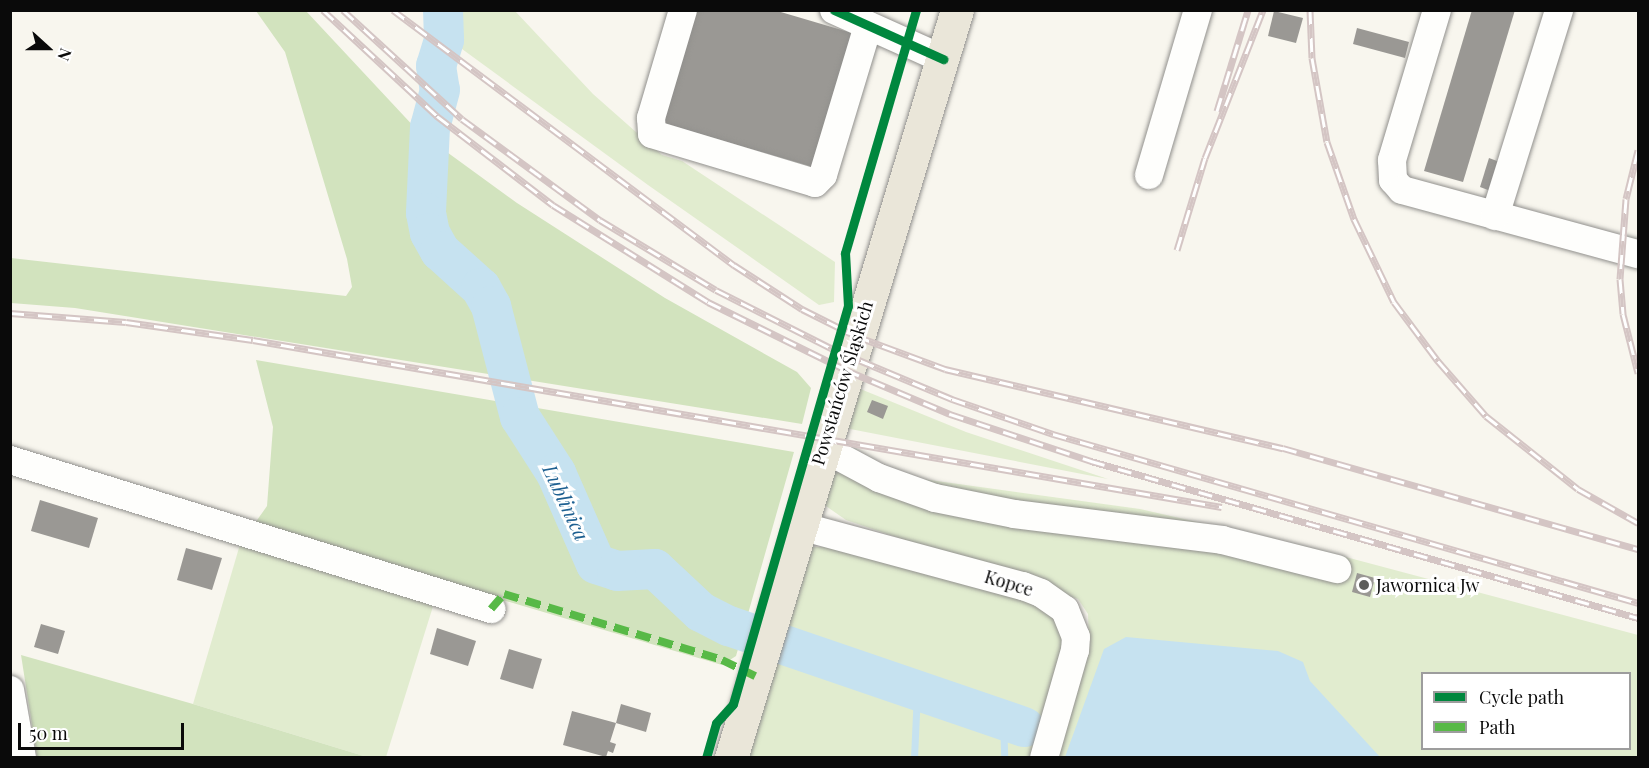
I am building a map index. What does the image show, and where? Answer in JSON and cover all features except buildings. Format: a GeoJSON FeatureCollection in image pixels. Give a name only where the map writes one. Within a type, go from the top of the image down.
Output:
{"type":"FeatureCollection","features":[{"type":"Feature","properties":{"kind":"main road","name":"Powstańców Śląskich"},"geometry":{"type":"LineString","coordinates":[[731,758],[957,10]]}},
{"type":"Feature","properties":{"kind":"street"},"geometry":{"type":"LineString","coordinates":[[683,10],[651,118],[652,134],[816,183],[823,175],[849,16],[943,59]]}},
{"type":"Feature","properties":{"kind":"street"},"geometry":{"type":"LineString","coordinates":[[1149,175],[1198,10]]}},
{"type":"Feature","properties":{"kind":"street"},"geometry":{"type":"LineString","coordinates":[[1437,10],[1392,160],[1393,180],[1402,190],[1638,254]]}},
{"type":"Feature","properties":{"kind":"street"},"geometry":{"type":"LineString","coordinates":[[1495,216],[1559,10]]}},
{"type":"Feature","properties":{"kind":"street"},"geometry":{"type":"LineString","coordinates":[[823,448],[879,478],[935,498],[1014,514],[1222,540],[1336,569]]}},
{"type":"Feature","properties":{"kind":"street"},"geometry":{"type":"LineString","coordinates":[[10,460],[491,609]]}},
{"type":"Feature","properties":{"kind":"street","name":"Kopce"},"geometry":{"type":"LineString","coordinates":[[800,526],[1023,586],[1041,593],[1065,610],[1076,637],[1075,650],[1044,758]]}},
{"type":"Feature","properties":{"kind":"street"},"geometry":{"type":"LineString","coordinates":[[10,690],[22,758]]}},
{"type":"Feature","properties":{"kind":"green space"},"geometry":{"type":"Polygon","coordinates":[[[256,11],[306,11],[418,131],[517,203],[665,298],[797,372],[811,388],[802,424],[75,308],[11,303],[11,258],[346,296],[352,287],[347,259],[285,52],[256,11]]]}},
{"type":"Feature","properties":{"kind":"green space"},"geometry":{"type":"Polygon","coordinates":[[[426,11],[515,11],[593,94],[662,155],[682,161],[835,262],[834,302],[819,305],[648,185],[436,30],[426,11]]]}},
{"type":"Feature","properties":{"kind":"green space"},"geometry":{"type":"Polygon","coordinates":[[[256,360],[794,452],[736,656],[722,665],[253,526],[267,506],[273,427],[256,360]]]}},
{"type":"Feature","properties":{"kind":"green space"},"geometry":{"type":"Polygon","coordinates":[[[858,388],[966,432],[1108,479],[845,428],[858,388]]]}},
{"type":"Feature","properties":{"kind":"green space"},"geometry":{"type":"Polygon","coordinates":[[[839,449],[908,477],[1140,509],[1312,548],[1638,635],[1638,757],[1054,757],[1089,640],[1088,614],[1078,599],[846,520],[823,504],[839,449]]]}},
{"type":"Feature","properties":{"kind":"green space"},"geometry":{"type":"Polygon","coordinates":[[[241,541],[435,600],[386,757],[367,757],[193,704],[241,541]]]}},
{"type":"Feature","properties":{"kind":"green space"},"geometry":{"type":"Polygon","coordinates":[[[810,547],[843,547],[1040,601],[1068,632],[1035,757],[749,758],[810,547]]]}},
{"type":"Feature","properties":{"kind":"green space"},"geometry":{"type":"Polygon","coordinates":[[[21,655],[193,704],[367,757],[37,757],[21,655]]]}},
{"type":"Feature","properties":{"kind":"water"},"geometry":{"type":"Polygon","coordinates":[[[1126,637],[1278,651],[1303,662],[1310,681],[1380,757],[1065,757],[1104,649],[1126,637]]]}},
{"type":"Feature","properties":{"kind":"waterway","name":"Lublinica"},"geometry":{"type":"LineString","coordinates":[[443,10],[444,40],[436,66],[440,90],[430,127],[426,213],[430,233],[440,251],[481,288],[491,306],[520,417],[556,473],[596,564],[617,571],[655,569],[701,612],[729,626],[1024,727]]}},
{"type":"Feature","properties":{"kind":"waterway"},"geometry":{"type":"LineString","coordinates":[[914,758],[917,692]]}},
{"type":"Feature","properties":{"kind":"waterway"},"geometry":{"type":"LineString","coordinates":[[1003,721],[1004,758]]}},
{"type":"Feature","properties":{"kind":"railway"},"geometry":{"type":"LineString","coordinates":[[323,10],[437,116],[553,205],[708,302],[846,370],[950,414],[1091,461],[1638,618]]}},
{"type":"Feature","properties":{"kind":"railway"},"geometry":{"type":"LineString","coordinates":[[343,10],[462,119],[600,220],[716,290],[835,350],[952,399],[1053,434],[1638,603]]}},
{"type":"Feature","properties":{"kind":"railway"},"geometry":{"type":"LineString","coordinates":[[393,10],[734,265],[802,309],[856,336],[945,369],[1283,448],[1638,549]]}},
{"type":"Feature","properties":{"kind":"railway"},"geometry":{"type":"LineString","coordinates":[[1217,111],[1248,10]]}},
{"type":"Feature","properties":{"kind":"railway"},"geometry":{"type":"LineString","coordinates":[[1177,250],[1205,158],[1263,10]]}},
{"type":"Feature","properties":{"kind":"railway"},"geometry":{"type":"LineString","coordinates":[[1310,10],[1312,58],[1327,142],[1354,219],[1394,302],[1438,361],[1486,416],[1578,489],[1638,523]]}},
{"type":"Feature","properties":{"kind":"railway"},"geometry":{"type":"LineString","coordinates":[[1638,150],[1626,199],[1620,279],[1623,314],[1638,373]]}},
{"type":"Feature","properties":{"kind":"railway"},"geometry":{"type":"LineString","coordinates":[[10,313],[126,322],[253,340],[1222,507]]}},
{"type":"Feature","properties":{"kind":"marked path"},"geometry":{"type":"LineString","coordinates":[[491,609],[504,594],[722,660],[755,676]]}},
{"type":"Feature","properties":{"kind":"cycle path"},"geometry":{"type":"LineString","coordinates":[[834,10],[943,59]]}},
{"type":"Feature","properties":{"kind":"cycle path"},"geometry":{"type":"LineString","coordinates":[[706,758],[716,723],[733,704],[848,306],[845,253],[916,10]]}},
{"type":"Feature","properties":{"kind":"place","name":"Jawornica Jw"},"geometry":{"type":"Point","coordinates":[1364,585]}}]}
